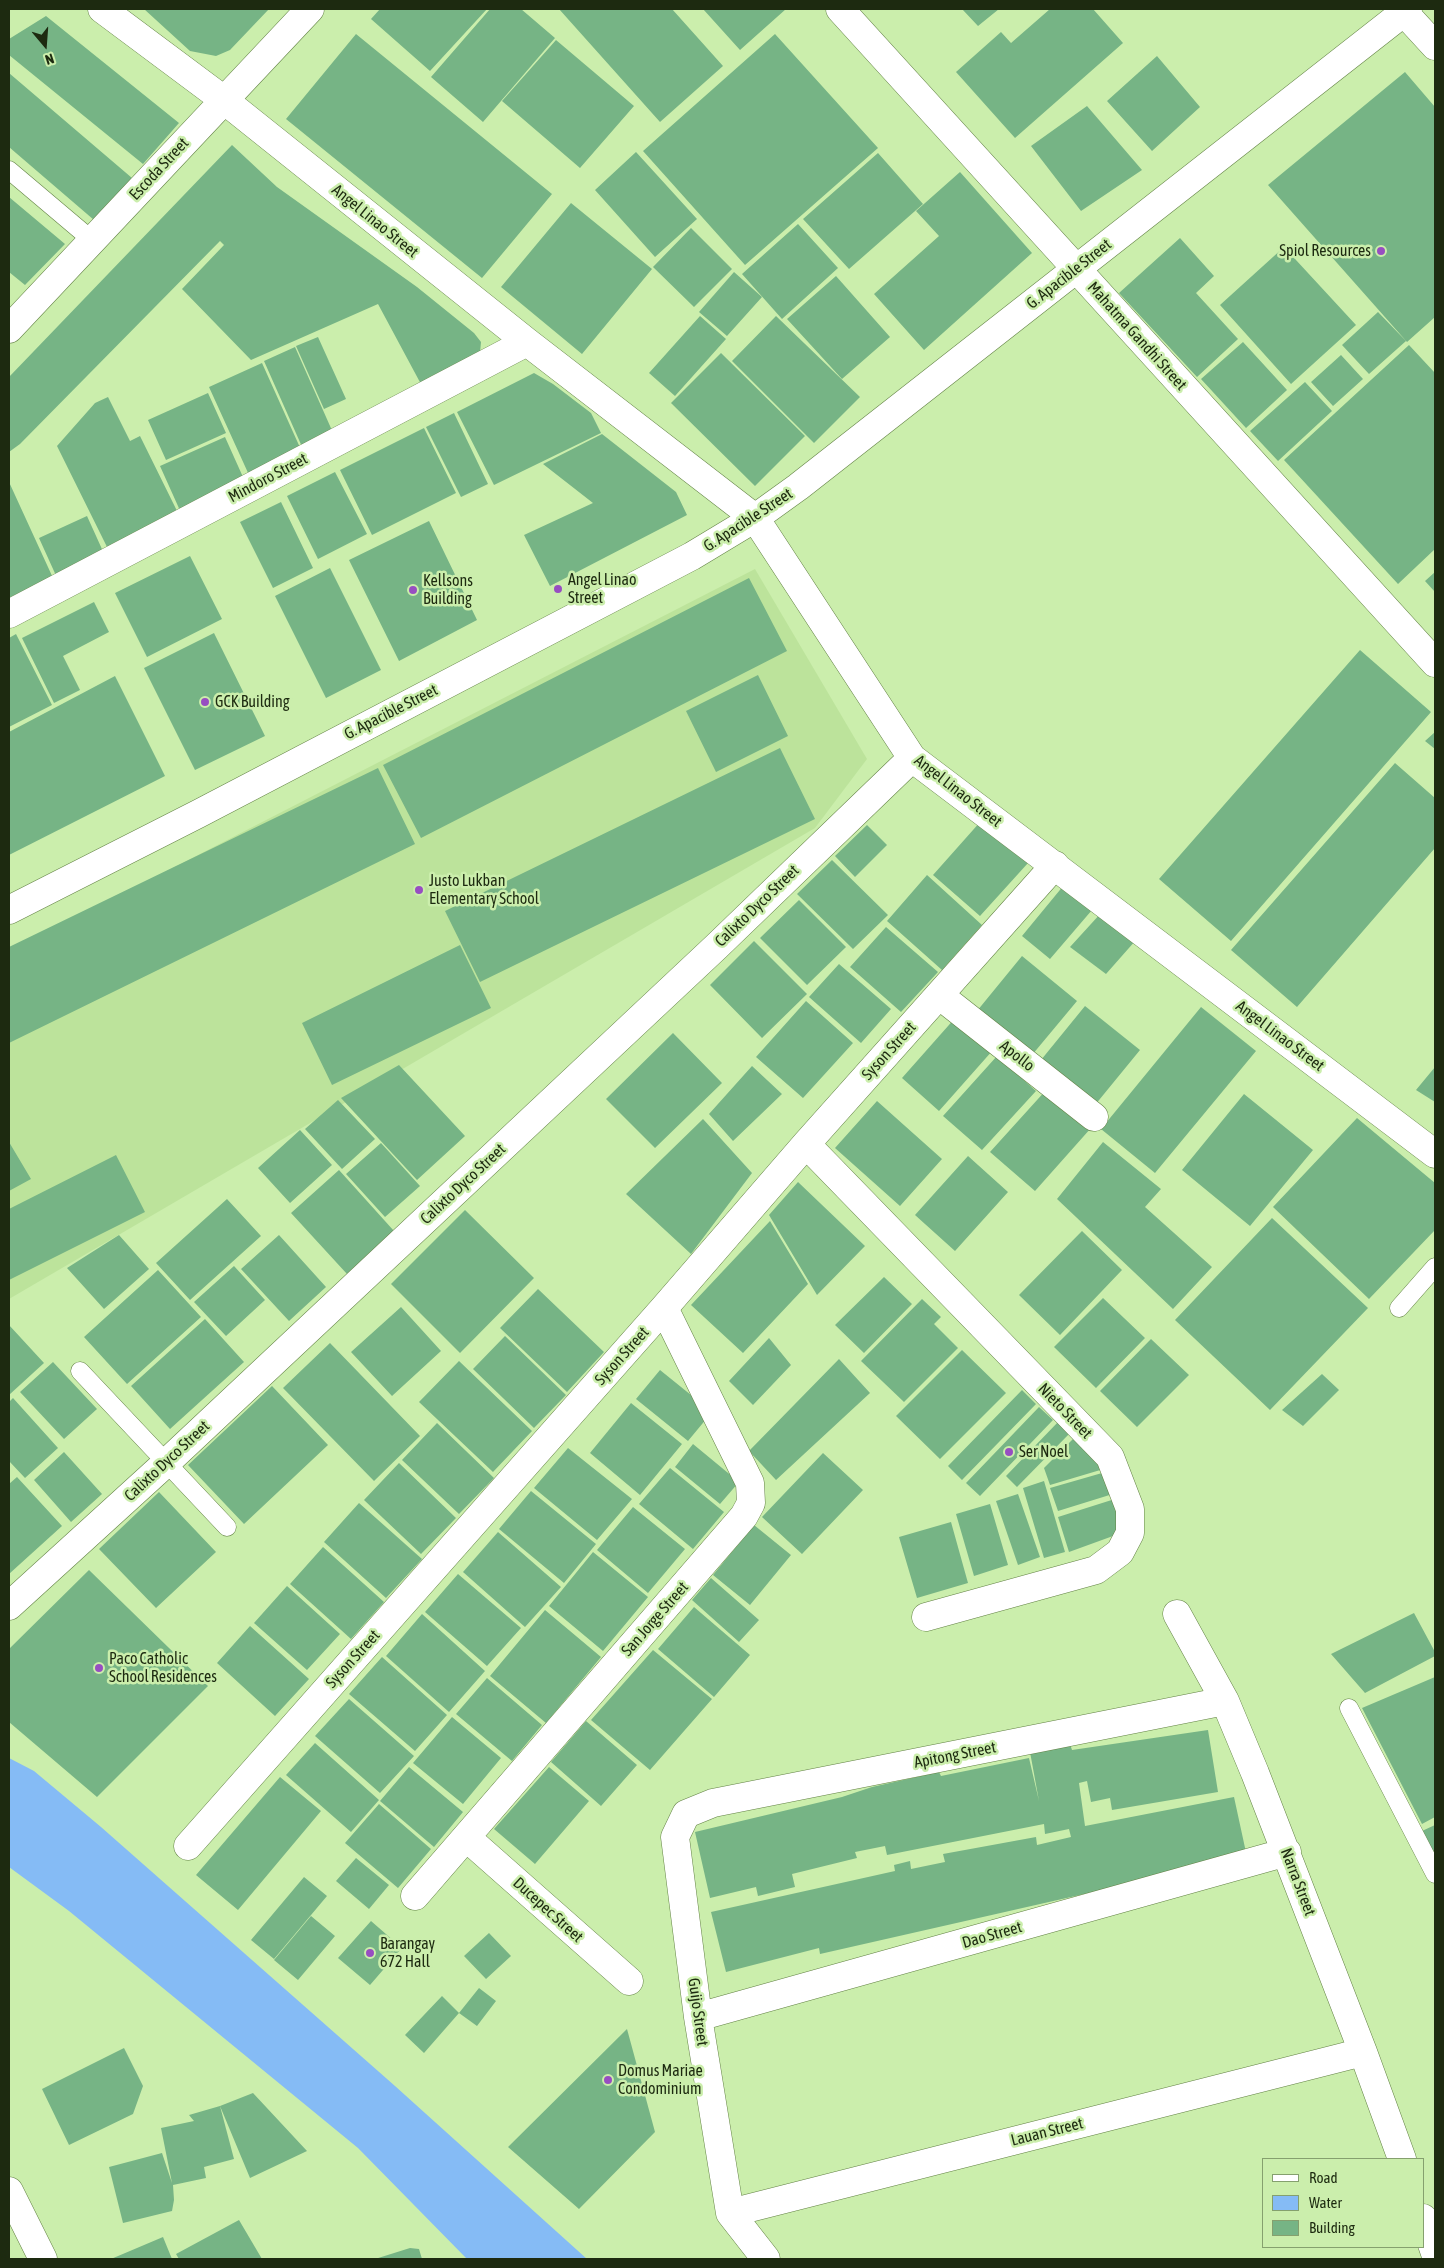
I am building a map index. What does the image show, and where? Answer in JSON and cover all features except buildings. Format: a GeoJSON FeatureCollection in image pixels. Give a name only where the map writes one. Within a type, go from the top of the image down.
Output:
{"type":"FeatureCollection","features":[{"type":"Feature","properties":{"kind":"street","name":"Angel Linao Street"},"geometry":{"type":"LineString","coordinates":[[102,9],[224,100],[527,342],[754,518],[912,758],[1435,1154]]}},
{"type":"Feature","properties":{"kind":"street","name":"Escoda Street"},"geometry":{"type":"LineString","coordinates":[[9,329],[310,9]]}},
{"type":"Feature","properties":{"kind":"street","name":"Mahatma Gandhi Street"},"geometry":{"type":"LineString","coordinates":[[840,9],[1435,663]]}},
{"type":"Feature","properties":{"kind":"street","name":"G. Apacible Street"},"geometry":{"type":"LineString","coordinates":[[9,910],[198,814],[692,556],[754,518],[798,488],[1405,10]]}},
{"type":"Feature","properties":{"kind":"street"},"geometry":{"type":"LineString","coordinates":[[1405,10],[1435,46]]}},
{"type":"Feature","properties":{"kind":"street","name":"Mindoro Street"},"geometry":{"type":"LineString","coordinates":[[9,614],[527,342]]}},
{"type":"Feature","properties":{"kind":"street","name":"Calixto Dyco Street"},"geometry":{"type":"LineString","coordinates":[[9,1606],[166,1463],[717,946],[912,758]]}},
{"type":"Feature","properties":{"kind":"street","name":"Syson Street"},"geometry":{"type":"LineString","coordinates":[[188,1846],[664,1308],[806,1144],[1055,865]]}},
{"type":"Feature","properties":{"kind":"street","name":"Apollo"},"geometry":{"type":"LineString","coordinates":[[939,995],[1094,1117]]}},
{"type":"Feature","properties":{"kind":"street","name":"Nieto Street"},"geometry":{"type":"LineString","coordinates":[[806,1144],[1110,1457],[1130,1509],[1130,1533],[1120,1552],[1096,1570],[926,1617]]}},
{"type":"Feature","properties":{"kind":"street","name":"San Jorge Street"},"geometry":{"type":"LineString","coordinates":[[415,1896],[744,1516],[751,1503],[750,1483],[664,1308]]}},
{"type":"Feature","properties":{"kind":"street","name":"Narra Street"},"geometry":{"type":"LineString","coordinates":[[1177,1614],[1225,1701],[1287,1852],[1402,2158]]}},
{"type":"Feature","properties":{"kind":"street","name":"Apitong Street"},"geometry":{"type":"LineString","coordinates":[[686,1814],[713,1803],[1225,1701]]}},
{"type":"Feature","properties":{"kind":"street","name":"Guijo Street"},"geometry":{"type":"LineString","coordinates":[[686,1814],[675,1837],[698,2017],[730,2213],[766,2259]]}},
{"type":"Feature","properties":{"kind":"street","name":"Ducepec Street"},"geometry":{"type":"LineString","coordinates":[[467,1838],[629,1981]]}},
{"type":"Feature","properties":{"kind":"street","name":"Dao Street"},"geometry":{"type":"LineString","coordinates":[[698,2017],[1287,1852]]}},
{"type":"Feature","properties":{"kind":"street","name":"Lauan Street"},"geometry":{"type":"LineString","coordinates":[[730,2213],[1363,2052]]}},
{"type":"Feature","properties":{"kind":"street"},"geometry":{"type":"LineString","coordinates":[[9,2191],[42,2259]]}},
{"type":"Feature","properties":{"kind":"street"},"geometry":{"type":"LineString","coordinates":[[1424,2221],[1435,2253]]}},
{"type":"Feature","properties":{"kind":"lane"},"geometry":{"type":"LineString","coordinates":[[9,170],[93,240]]}},
{"type":"Feature","properties":{"kind":"lane"},"geometry":{"type":"LineString","coordinates":[[1399,1308],[1435,1267]]}},
{"type":"Feature","properties":{"kind":"lane"},"geometry":{"type":"LineString","coordinates":[[80,1371],[227,1528]]}},
{"type":"Feature","properties":{"kind":"lane"},"geometry":{"type":"LineString","coordinates":[[1349,1708],[1435,1874]]}},
{"type":"Feature","properties":{"kind":"shaded area","name":"Justo Lukban Elementary School"},"geometry":{"type":"Polygon","coordinates":[[[755,569],[867,759],[815,828],[9,1299],[9,952],[755,569]]]}},
{"type":"Feature","properties":{"kind":"water"},"geometry":{"type":"Polygon","coordinates":[[[9,1758],[34,1771],[101,1827],[395,2086],[587,2259],[467,2259],[358,2148],[69,1911],[9,1867],[9,1758]]]}},
{"type":"Feature","properties":{"kind":"place","name":"Spiol Resources"},"geometry":{"type":"Point","coordinates":[1381,251]}},
{"type":"Feature","properties":{"kind":"place","name":"Angel Linao Street"},"geometry":{"type":"Point","coordinates":[558,589]}},
{"type":"Feature","properties":{"kind":"place","name":"Kellsons Building"},"geometry":{"type":"Point","coordinates":[413,590]}},
{"type":"Feature","properties":{"kind":"place","name":"GCK Building"},"geometry":{"type":"Point","coordinates":[205,702]}},
{"type":"Feature","properties":{"kind":"place","name":"Justo Lukban Elementary School"},"geometry":{"type":"Point","coordinates":[419,890]}},
{"type":"Feature","properties":{"kind":"place","name":"Ser Noel"},"geometry":{"type":"Point","coordinates":[1009,1452]}},
{"type":"Feature","properties":{"kind":"place","name":"Paco Catholic School Residences"},"geometry":{"type":"Point","coordinates":[99,1668]}},
{"type":"Feature","properties":{"kind":"place","name":"Barangay 672 Hall"},"geometry":{"type":"Point","coordinates":[370,1953]}},
{"type":"Feature","properties":{"kind":"place","name":"Domus Mariae Condominium"},"geometry":{"type":"Point","coordinates":[608,2080]}}]}
